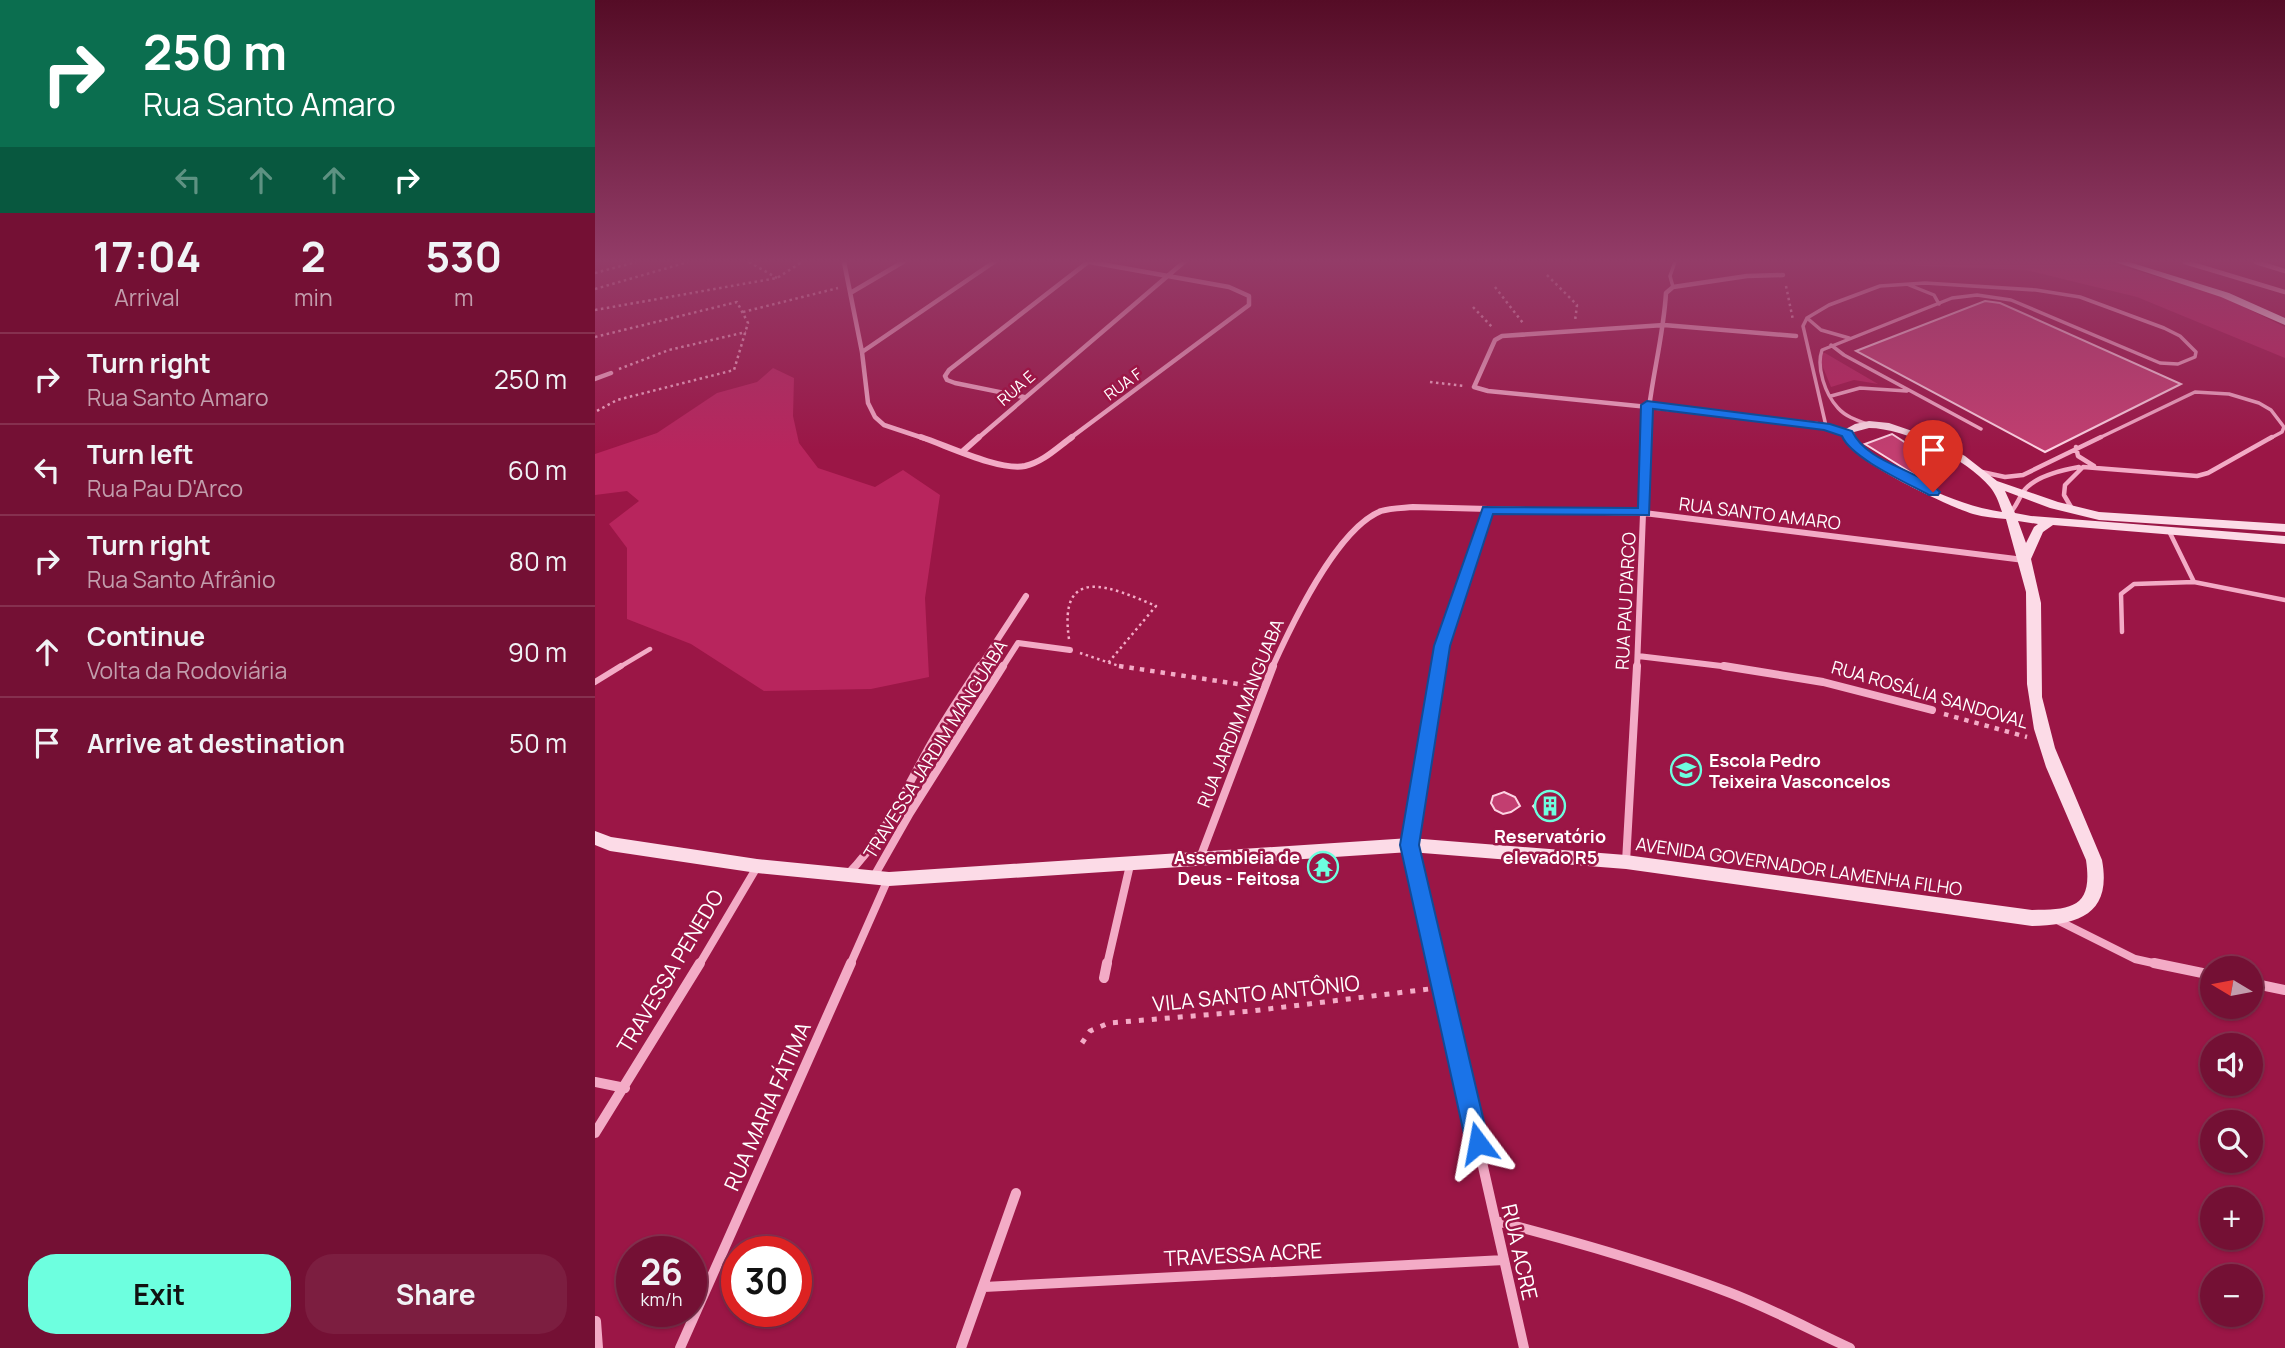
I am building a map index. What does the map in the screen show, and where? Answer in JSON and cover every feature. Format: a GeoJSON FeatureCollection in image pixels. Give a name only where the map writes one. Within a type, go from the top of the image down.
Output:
{"type":"FeatureCollection","features":[{"type":"Feature","properties":{"kind":"street"},"geometry":{"type":"LineString","coordinates":[[857,325],[868,403],[875,417],[884,425],[962,452]]}},
{"type":"Feature","properties":{"kind":"street"},"geometry":{"type":"LineString","coordinates":[[862,352],[901,325]]}},
{"type":"Feature","properties":{"kind":"street"},"geometry":{"type":"LineString","coordinates":[[1007,325],[945,376],[955,383],[1024,397]]}},
{"type":"Feature","properties":{"kind":"street","name":"RUA E"},"geometry":{"type":"LineString","coordinates":[[962,452],[1109,325]]}},
{"type":"Feature","properties":{"kind":"street","name":"RUA F"},"geometry":{"type":"LineString","coordinates":[[962,452],[1007,466],[1039,461],[1224,325]]}},
{"type":"Feature","properties":{"kind":"street"},"geometry":{"type":"LineString","coordinates":[[1797,336],[1664,325],[1502,336],[1495,340],[1474,387],[1488,391],[1647,405],[1826,426],[1848,434],[1857,447],[1907,478],[1970,508],[1989,513],[2007,509],[2285,528]]}},
{"type":"Feature","properties":{"kind":"street","name":"RUA PAU D'ARCO"},"geometry":{"type":"LineString","coordinates":[[1626,862],[1638,656],[1647,405],[1664,325]]}},
{"type":"Feature","properties":{"kind":"street"},"geometry":{"type":"LineString","coordinates":[[595,379],[611,373]]}},
{"type":"Feature","properties":{"kind":"street"},"geometry":{"type":"LineString","coordinates":[[1848,434],[1857,426],[1868,424],[1903,429],[1938,446],[1995,484],[2099,516]]}},
{"type":"Feature","properties":{"kind":"street"},"geometry":{"type":"LineString","coordinates":[[1995,484],[2007,509],[2024,560],[2034,602],[2034,687],[2046,742]]}},
{"type":"Feature","properties":{"kind":"street","name":"RUA SANTO AMARO"},"geometry":{"type":"LineString","coordinates":[[1368,518],[1381,511],[1402,507],[1644,513],[2024,560]]}},
{"type":"Feature","properties":{"kind":"street","name":"RUA ACRE"},"geometry":{"type":"LineString","coordinates":[[1488,509],[1442,646],[1410,845],[1524,1348]]}},
{"type":"Feature","properties":{"kind":"street"},"geometry":{"type":"LineString","coordinates":[[2007,509],[2050,522],[2285,540]]}},
{"type":"Feature","properties":{"kind":"street","name":"RUA JARDIM MANGUABA"},"geometry":{"type":"LineString","coordinates":[[1200,859],[1263,688],[1292,623],[1341,544],[1368,518]]}},
{"type":"Feature","properties":{"kind":"street"},"geometry":{"type":"LineString","coordinates":[[2024,560],[2038,530],[2050,522]]}},
{"type":"Feature","properties":{"kind":"street"},"geometry":{"type":"LineString","coordinates":[[847,875],[865,859],[887,826],[937,734],[1026,596]]}},
{"type":"Feature","properties":{"kind":"street","name":"TRAVESSA JARDIM MANGUABA"},"geometry":{"type":"LineString","coordinates":[[881,878],[910,813],[1018,643],[1070,650]]}},
{"type":"Feature","properties":{"kind":"street","name":"RUA ROSÁLIA SANDOVAL"},"geometry":{"type":"LineString","coordinates":[[1638,656],[1807,677],[1886,694],[1931,710]]}},
{"type":"Feature","properties":{"kind":"street","name":"AVENIDA GOVERNADOR LAMENHA FILHO"},"geometry":{"type":"LineString","coordinates":[[595,838],[610,844],[757,866],[881,878],[1410,845],[1626,862],[2032,918],[2054,918],[2077,912],[2090,904],[2098,890],[2098,876],[2046,742]]}},
{"type":"Feature","properties":{"kind":"street"},"geometry":{"type":"LineString","coordinates":[[1104,978],[1130,864]]}},
{"type":"Feature","properties":{"kind":"street","name":"TRAVESSA PENEDO"},"geometry":{"type":"LineString","coordinates":[[595,1133],[625,1088],[757,866]]}},
{"type":"Feature","properties":{"kind":"street","name":"RUA MARIA FÁTIMA"},"geometry":{"type":"LineString","coordinates":[[680,1348],[881,878]]}},
{"type":"Feature","properties":{"kind":"street"},"geometry":{"type":"LineString","coordinates":[[2054,918],[2135,959],[2200,973]]}},
{"type":"Feature","properties":{"kind":"street"},"geometry":{"type":"LineString","coordinates":[[2263,985],[2285,990]]}},
{"type":"Feature","properties":{"kind":"street"},"geometry":{"type":"LineString","coordinates":[[595,1082],[625,1088]]}},
{"type":"Feature","properties":{"kind":"street"},"geometry":{"type":"LineString","coordinates":[[961,1348],[1016,1193]]}},
{"type":"Feature","properties":{"kind":"street"},"geometry":{"type":"LineString","coordinates":[[1496,1222],[1588,1244],[1679,1274],[1762,1306],[1850,1348]]}},
{"type":"Feature","properties":{"kind":"street","name":"TRAVESSA ACRE"},"geometry":{"type":"LineString","coordinates":[[984,1287],[1504,1260]]}},
{"type":"Feature","properties":{"kind":"street"},"geometry":{"type":"LineString","coordinates":[[596,1321],[598,1348]]}},
{"type":"Feature","properties":{"kind":"lane"},"geometry":{"type":"LineString","coordinates":[[1805,325],[1802,332],[1826,426]]}},
{"type":"Feature","properties":{"kind":"lane"},"geometry":{"type":"LineString","coordinates":[[1815,325],[1821,330],[1849,338]]}},
{"type":"Feature","properties":{"kind":"lane"},"geometry":{"type":"LineString","coordinates":[[1868,424],[1842,414],[1831,396],[1818,362],[1822,350],[1884,325]]}},
{"type":"Feature","properties":{"kind":"lane"},"geometry":{"type":"LineString","coordinates":[[2069,325],[2160,363],[2178,364],[2195,357],[2196,352],[2186,341],[2156,325]]}},
{"type":"Feature","properties":{"kind":"lane"},"geometry":{"type":"LineString","coordinates":[[1831,345],[1980,429]]}},
{"type":"Feature","properties":{"kind":"lane"},"geometry":{"type":"LineString","coordinates":[[1831,396],[1860,388],[1910,391]]}},
{"type":"Feature","properties":{"kind":"lane"},"geometry":{"type":"LineString","coordinates":[[1978,471],[2005,477],[2018,476],[2200,391],[2229,394],[2259,403],[2271,410],[2284,427],[2281,432],[2209,473],[2197,476],[2097,467],[2065,469],[2030,485],[2021,494],[2017,509],[2007,509]]}},
{"type":"Feature","properties":{"kind":"lane"},"geometry":{"type":"LineString","coordinates":[[2076,447],[2076,452],[2082,459],[2097,467]]}},
{"type":"Feature","properties":{"kind":"lane"},"geometry":{"type":"LineString","coordinates":[[2077,511],[2066,501],[2062,489],[2066,480],[2083,467]]}},
{"type":"Feature","properties":{"kind":"lane"},"geometry":{"type":"LineString","coordinates":[[2169,531],[2194,582]]}},
{"type":"Feature","properties":{"kind":"lane"},"geometry":{"type":"LineString","coordinates":[[2122,632],[2121,594],[2134,584],[2194,582],[2285,600]]}},
{"type":"Feature","properties":{"kind":"lane"},"geometry":{"type":"LineString","coordinates":[[595,682],[650,649]]}},
{"type":"Feature","properties":{"kind":"path"},"geometry":{"type":"LineString","coordinates":[[595,337],[644,325]]}},
{"type":"Feature","properties":{"kind":"path"},"geometry":{"type":"LineString","coordinates":[[595,412],[617,401],[734,370],[748,325]]}},
{"type":"Feature","properties":{"kind":"path"},"geometry":{"type":"LineString","coordinates":[[1491,325],[1502,336]]}},
{"type":"Feature","properties":{"kind":"path"},"geometry":{"type":"LineString","coordinates":[[1525,325],[1531,333]]}},
{"type":"Feature","properties":{"kind":"path"},"geometry":{"type":"LineString","coordinates":[[1574,330],[1575,325]]}},
{"type":"Feature","properties":{"kind":"path"},"geometry":{"type":"LineString","coordinates":[[611,373],[669,350],[746,332]]}},
{"type":"Feature","properties":{"kind":"path"},"geometry":{"type":"LineString","coordinates":[[1430,382],[1474,387]]}},
{"type":"Feature","properties":{"kind":"path"},"geometry":{"type":"LineString","coordinates":[[1108,663],[1156,606],[1104,586],[1089,587],[1074,595],[1066,607],[1070,650],[1108,663],[1124,668],[1263,688]]}},
{"type":"Feature","properties":{"kind":"path","name":"RUA ROSÁLIA SANDOVAL"},"geometry":{"type":"LineString","coordinates":[[1931,710],[2046,742]]}},
{"type":"Feature","properties":{"kind":"path","name":"VILA SANTO ANTÔNIO"},"geometry":{"type":"LineString","coordinates":[[1082,1043],[1090,1031],[1109,1023],[1252,1011],[1441,987]]}},
{"type":"Feature","properties":{"kind":"shaded area"},"geometry":{"type":"Polygon","coordinates":[[[2205,325],[2281,325],[2285,327],[2285,358],[2205,325]]]}},
{"type":"Feature","properties":{"kind":"shaded area"},"geometry":{"type":"Polygon","coordinates":[[[1822,353],[1878,384],[1854,380],[1831,387],[1820,360],[1822,353]]]}},
{"type":"Feature","properties":{"kind":"shaded area"},"geometry":{"type":"Polygon","coordinates":[[[773,368],[794,378],[793,416],[799,443],[818,468],[875,487],[903,470],[940,495],[925,598],[929,677],[871,689],[764,691],[691,644],[627,619],[627,548],[609,524],[639,501],[627,491],[595,495],[595,454],[657,433],[717,393],[757,382],[773,368]]]}},
{"type":"Feature","properties":{"kind":"building"},"geometry":{"type":"Polygon","coordinates":[[[1923,325],[2049,325],[2181,384],[2045,452],[1856,351],[1923,325]]]}},
{"type":"Feature","properties":{"kind":"building"},"geometry":{"type":"Polygon","coordinates":[[[1892,434],[1946,469],[1921,479],[1865,444],[1892,434]]]}},
{"type":"Feature","properties":{"kind":"building"},"geometry":{"type":"Polygon","coordinates":[[[1504,792],[1515,797],[1520,806],[1503,814],[1495,810],[1491,803],[1493,796],[1504,792]]]}},
{"type":"Feature","properties":{"kind":"building","name":"Reservatório elevado R5"},"geometry":{"type":"Polygon","coordinates":[[[1544,796],[1553,796],[1561,801],[1564,809],[1561,815],[1548,819],[1540,815],[1533,806],[1544,796]]]}},
{"type":"Feature","properties":{"kind":"place","name":"Escola Pedro Teixeira Vasconcelos"},"geometry":{"type":"Point","coordinates":[1686,770]}},
{"type":"Feature","properties":{"kind":"place","name":"Reservatório elevado R5"},"geometry":{"type":"Point","coordinates":[1550,806]}},
{"type":"Feature","properties":{"kind":"place","name":"Assembleia de Deus - Feitosa"},"geometry":{"type":"Point","coordinates":[1323,867]}},
{"type":"Feature","properties":{"kind":"route"},"geometry":{"type":"LineString","coordinates":[[1478,1143],[1410,845],[1442,646],[1488,509],[1644,513],[1647,405],[1826,426],[1848,434],[1850,440],[1864,453],[1933,492]]}}]}
